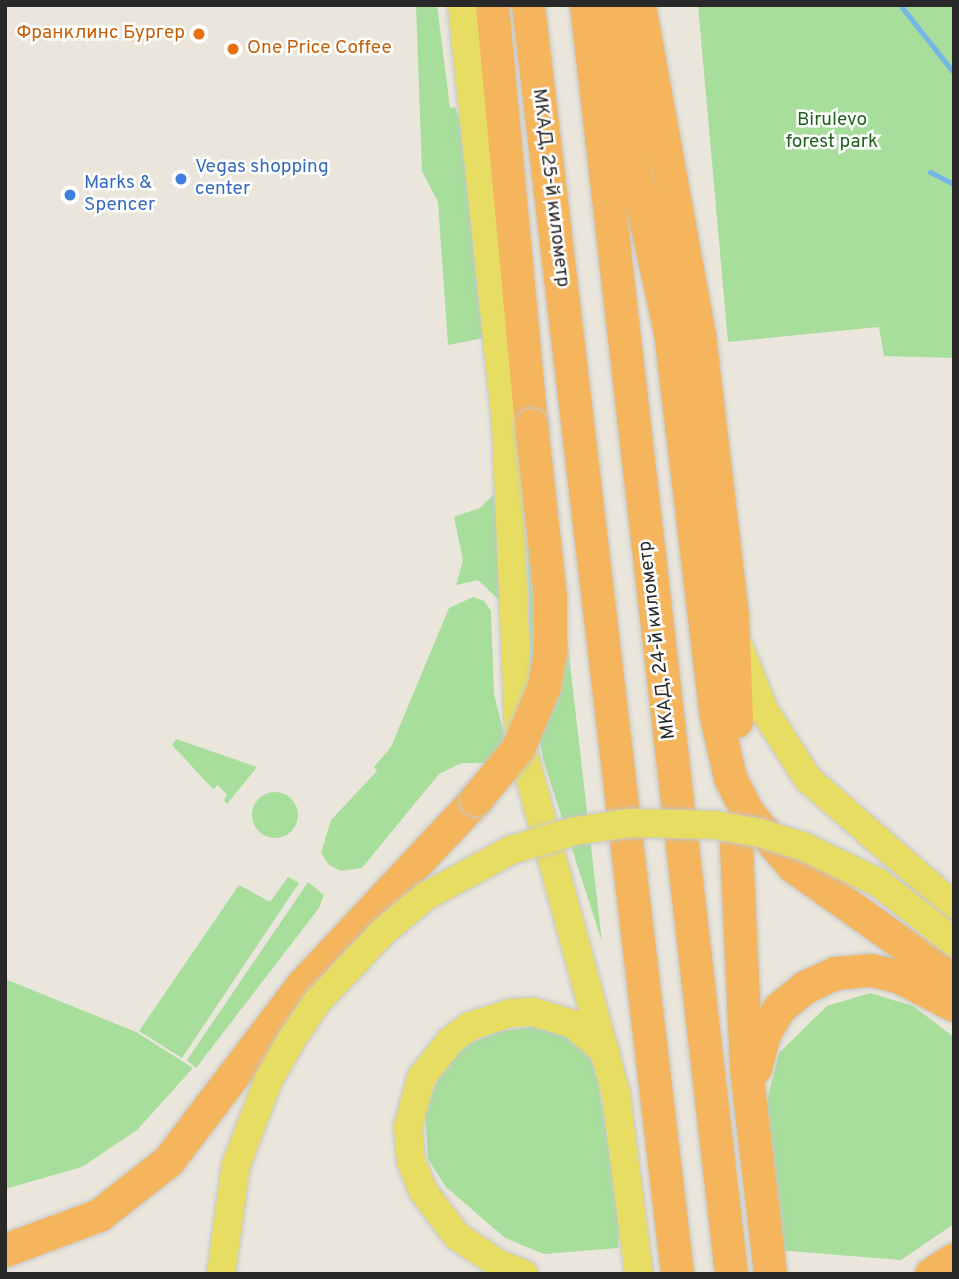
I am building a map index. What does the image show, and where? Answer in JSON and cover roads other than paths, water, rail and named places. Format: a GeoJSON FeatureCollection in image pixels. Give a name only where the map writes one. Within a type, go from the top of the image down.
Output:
{"type":"FeatureCollection","features":[{"type":"Feature","properties":{"kind":"highway"},"geometry":{"type":"LineString","coordinates":[[5,1250],[99,1215],[168,1161],[303,984],[476,799],[518,748],[544,686],[550,653],[550,596],[531,425],[492,5]]}},
{"type":"Feature","properties":{"kind":"highway","name":"МКАД, 25-й километр"},"geometry":{"type":"LineString","coordinates":[[528,5],[677,1274]]}},
{"type":"Feature","properties":{"kind":"highway","name":"МКАД, 24-й километр"},"geometry":{"type":"LineString","coordinates":[[586,5],[731,1274]]}},
{"type":"Feature","properties":{"kind":"highway"},"geometry":{"type":"LineString","coordinates":[[608,5],[618,40],[635,172],[670,332],[721,749],[747,812],[771,845],[813,881],[954,980]]}},
{"type":"Feature","properties":{"kind":"highway"},"geometry":{"type":"LineString","coordinates":[[639,5],[699,334],[732,615],[737,765]]}},
{"type":"Feature","properties":{"kind":"highway"},"geometry":{"type":"LineString","coordinates":[[736,846],[746,1069],[752,1102],[770,1274]]}},
{"type":"Feature","properties":{"kind":"highway"},"geometry":{"type":"LineString","coordinates":[[752,1102],[755,1063],[764,1034],[779,1008],[805,987],[835,974],[871,970],[924,986],[954,1005]]}},
{"type":"Feature","properties":{"kind":"highway"},"geometry":{"type":"LineString","coordinates":[[931,1274],[954,1259]]}},
{"type":"Feature","properties":{"kind":"main road"},"geometry":{"type":"LineString","coordinates":[[462,5],[505,410],[519,737],[607,1054],[628,1175],[639,1274]]}},
{"type":"Feature","properties":{"kind":"main road"},"geometry":{"type":"LineString","coordinates":[[732,615],[742,657],[764,710],[808,779],[954,906]]}},
{"type":"Feature","properties":{"kind":"main road"},"geometry":{"type":"LineString","coordinates":[[221,1274],[228,1207],[250,1122],[268,1081],[304,1021],[343,972],[394,922],[426,896],[511,850],[575,831],[630,823],[716,825],[760,833],[805,847],[879,883],[954,942]]}},
{"type":"Feature","properties":{"kind":"main road"},"geometry":{"type":"LineString","coordinates":[[524,1274],[500,1265],[457,1236],[423,1191],[411,1162],[408,1127],[421,1078],[452,1040],[470,1026],[512,1013],[533,1012],[573,1024],[607,1054]]}},
{"type":"Feature","properties":{"kind":"waterway"},"geometry":{"type":"LineString","coordinates":[[900,5],[954,73]]}},
{"type":"Feature","properties":{"kind":"waterway"},"geometry":{"type":"LineString","coordinates":[[930,172],[954,184]]}},
{"type":"Feature","properties":{"kind":"place","name":"Франклинс Бургер"},"geometry":{"type":"Point","coordinates":[199,34]}},
{"type":"Feature","properties":{"kind":"place","name":"One Price Coffee"},"geometry":{"type":"Point","coordinates":[233,49]}},
{"type":"Feature","properties":{"kind":"place","name":"Vegas shopping center"},"geometry":{"type":"Point","coordinates":[181,179]}},
{"type":"Feature","properties":{"kind":"place","name":"Marks & Spencer"},"geometry":{"type":"Point","coordinates":[70,195]}},
{"type":"Feature","properties":{"kind":"park label","name":"Birulevo forest park"},"geometry":{"type":"Point","coordinates":[832,132]}}]}
